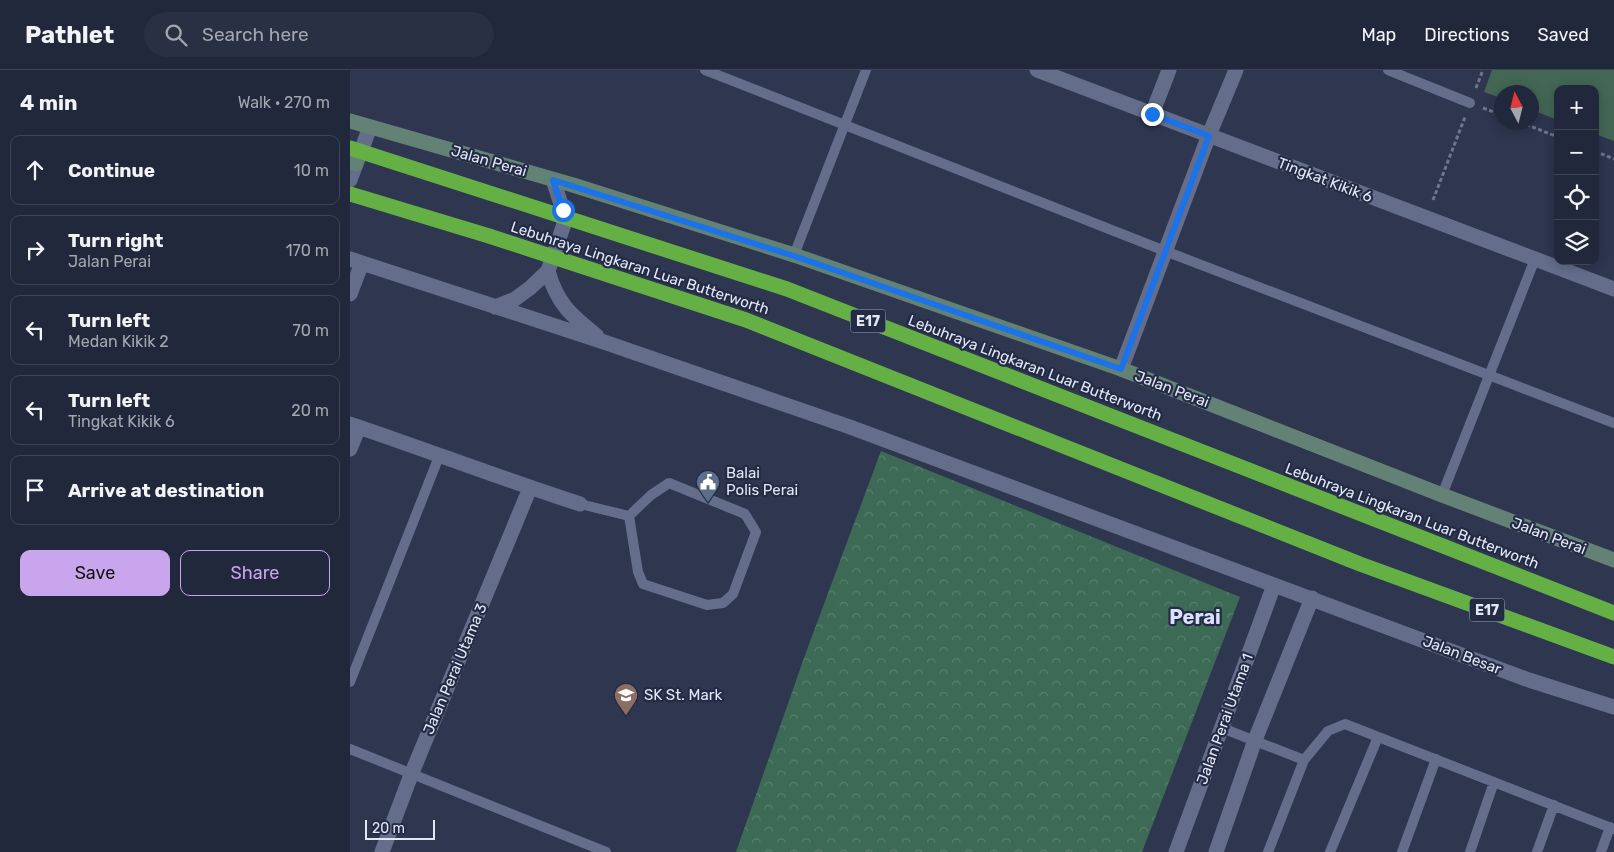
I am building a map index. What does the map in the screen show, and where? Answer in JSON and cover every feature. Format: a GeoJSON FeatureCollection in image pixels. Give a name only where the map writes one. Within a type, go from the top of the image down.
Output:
{"type":"FeatureCollection","features":[{"type":"Feature","properties":{"kind":"highway","name":"Lebuhraya Lingkaran Luar Butterworth"},"geometry":{"type":"LineString","coordinates":[[350,148],[787,289],[1614,613]]}},
{"type":"Feature","properties":{"kind":"highway","name":"Lebuhraya Lingkaran Luar Butterworth"},"geometry":{"type":"LineString","coordinates":[[350,194],[489,236],[746,320],[1360,564],[1614,657]]}},
{"type":"Feature","properties":{"kind":"street","name":"Tingkat Kikik 6"},"geometry":{"type":"LineString","coordinates":[[1037,70],[1614,289]]}},
{"type":"Feature","properties":{"kind":"street"},"geometry":{"type":"LineString","coordinates":[[1152,114],[1169,70]]}},
{"type":"Feature","properties":{"kind":"street"},"geometry":{"type":"LineString","coordinates":[[1121,369],[1209,136],[1236,70]]}},
{"type":"Feature","properties":{"kind":"street","name":"Jalan Perai"},"geometry":{"type":"LineString","coordinates":[[350,122],[553,180],[794,256],[1121,369],[1442,495],[1614,560]]}},
{"type":"Feature","properties":{"kind":"street"},"geometry":{"type":"LineString","coordinates":[[350,180],[353,163],[370,128]]}},
{"type":"Feature","properties":{"kind":"street"},"geometry":{"type":"LineString","coordinates":[[495,306],[515,299],[548,271],[564,224],[563,210],[553,180]]}},
{"type":"Feature","properties":{"kind":"street"},"geometry":{"type":"LineString","coordinates":[[350,294],[356,261]]}},
{"type":"Feature","properties":{"kind":"street","name":"Jalan Besar"},"geometry":{"type":"LineString","coordinates":[[356,261],[604,342],[850,427],[1529,680],[1614,706]]}},
{"type":"Feature","properties":{"kind":"street"},"geometry":{"type":"LineString","coordinates":[[548,271],[552,289],[562,304],[604,342]]}},
{"type":"Feature","properties":{"kind":"street"},"geometry":{"type":"LineString","coordinates":[[350,449],[354,426],[440,454],[530,488],[580,504]]}},
{"type":"Feature","properties":{"kind":"street","name":"Jalan Perai Utama 3"},"geometry":{"type":"LineString","coordinates":[[382,852],[411,775],[530,488]]}},
{"type":"Feature","properties":{"kind":"street","name":"Jalan Perai Utama 1"},"geometry":{"type":"LineString","coordinates":[[1176,852],[1274,585]]}},
{"type":"Feature","properties":{"kind":"street"},"geometry":{"type":"LineString","coordinates":[[1216,852],[1255,740],[1312,598]]}},
{"type":"Feature","properties":{"kind":"lane"},"geometry":{"type":"LineString","coordinates":[[705,70],[1165,251],[1614,423]]}},
{"type":"Feature","properties":{"kind":"lane"},"geometry":{"type":"LineString","coordinates":[[794,256],[866,70]]}},
{"type":"Feature","properties":{"kind":"lane"},"geometry":{"type":"LineString","coordinates":[[1388,70],[1470,103]]}},
{"type":"Feature","properties":{"kind":"lane"},"geometry":{"type":"LineString","coordinates":[[1442,495],[1488,374],[1535,259]]}},
{"type":"Feature","properties":{"kind":"lane"},"geometry":{"type":"LineString","coordinates":[[350,682],[440,454]]}},
{"type":"Feature","properties":{"kind":"lane"},"geometry":{"type":"LineString","coordinates":[[669,483],[745,514],[756,532],[733,594],[723,603],[707,605],[643,584],[638,572],[629,516],[651,495],[669,483]]}},
{"type":"Feature","properties":{"kind":"lane"},"geometry":{"type":"LineString","coordinates":[[580,504],[629,516]]}},
{"type":"Feature","properties":{"kind":"lane"},"geometry":{"type":"LineString","coordinates":[[1268,852],[1304,760],[1328,731],[1345,724],[1612,828],[1601,852]]}},
{"type":"Feature","properties":{"kind":"lane"},"geometry":{"type":"LineString","coordinates":[[1222,728],[1304,760]]}},
{"type":"Feature","properties":{"kind":"lane"},"geometry":{"type":"LineString","coordinates":[[1330,852],[1378,737]]}},
{"type":"Feature","properties":{"kind":"lane"},"geometry":{"type":"LineString","coordinates":[[350,750],[606,852]]}},
{"type":"Feature","properties":{"kind":"lane"},"geometry":{"type":"LineString","coordinates":[[1402,852],[1436,759]]}},
{"type":"Feature","properties":{"kind":"lane"},"geometry":{"type":"LineString","coordinates":[[1470,852],[1494,782]]}},
{"type":"Feature","properties":{"kind":"lane"},"geometry":{"type":"LineString","coordinates":[[1537,852],[1554,805]]}},
{"type":"Feature","properties":{"kind":"path"},"geometry":{"type":"LineString","coordinates":[[1426,219],[1483,70]]}},
{"type":"Feature","properties":{"kind":"path"},"geometry":{"type":"LineString","coordinates":[[1539,130],[1554,135]]}},
{"type":"Feature","properties":{"kind":"path"},"geometry":{"type":"LineString","coordinates":[[1599,153],[1614,159]]}},
{"type":"Feature","properties":{"kind":"green space"},"geometry":{"type":"Polygon","coordinates":[[[1492,70],[1614,70],[1614,141],[1599,135],[1599,85],[1554,85],[1554,118],[1539,113],[1539,85],[1494,85],[1494,96],[1484,92],[1492,70]]]}},
{"type":"Feature","properties":{"kind":"green space"},"geometry":{"type":"Polygon","coordinates":[[[881,451],[1240,597],[1142,852],[736,852],[805,655],[881,451]]]}},
{"type":"Feature","properties":{"kind":"place","name":"Balai Polis Perai"},"geometry":{"type":"Point","coordinates":[708,503]}},
{"type":"Feature","properties":{"kind":"place","name":"SK St. Mark"},"geometry":{"type":"Point","coordinates":[626,716]}},
{"type":"Feature","properties":{"kind":"district","name":"Perai"},"geometry":{"type":"Point","coordinates":[1195,617]}},
{"type":"Feature","properties":{"kind":"route"},"geometry":{"type":"LineString","coordinates":[[563,210],[553,180],[794,256],[1121,369],[1209,136],[1152,114]]}}]}
